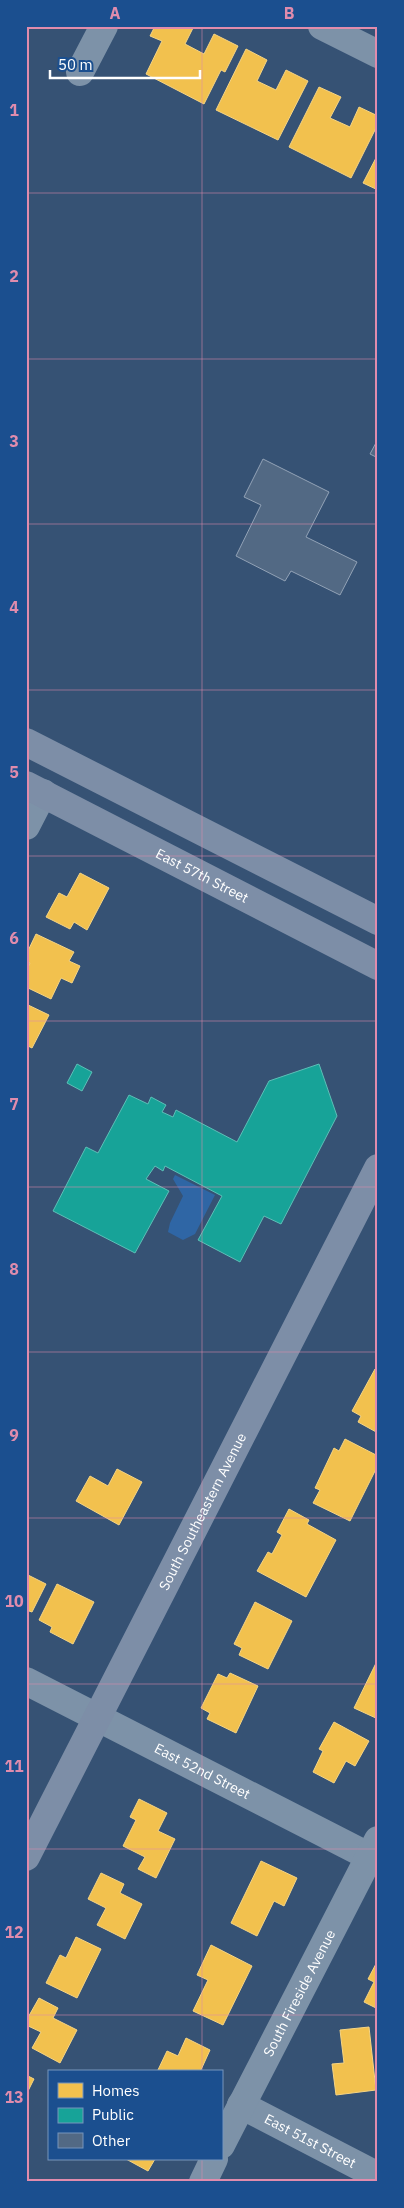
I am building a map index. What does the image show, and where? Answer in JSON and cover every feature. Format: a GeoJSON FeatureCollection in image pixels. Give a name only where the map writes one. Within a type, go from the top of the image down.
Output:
{"type":"FeatureCollection","features":[{"type":"Feature","properties":{"kind":"main road"},"geometry":{"type":"LineString","coordinates":[[26,742],[378,921]]}},
{"type":"Feature","properties":{"kind":"main road","name":"East 57th Street"},"geometry":{"type":"LineString","coordinates":[[35,789],[378,966]]}},
{"type":"Feature","properties":{"kind":"main road","name":"South Southeastern Avenue"},"geometry":{"type":"LineString","coordinates":[[26,1857],[378,1168]]}},
{"type":"Feature","properties":{"kind":"street"},"geometry":{"type":"LineString","coordinates":[[80,72],[104,26]]}},
{"type":"Feature","properties":{"kind":"street"},"geometry":{"type":"LineString","coordinates":[[322,26],[378,54]]}},
{"type":"Feature","properties":{"kind":"street"},"geometry":{"type":"LineString","coordinates":[[26,826],[35,789]]}},
{"type":"Feature","properties":{"kind":"street","name":"East 52nd Street"},"geometry":{"type":"LineString","coordinates":[[26,1681],[375,1853]]}},
{"type":"Feature","properties":{"kind":"street","name":"South Fireside Avenue"},"geometry":{"type":"LineString","coordinates":[[222,2143],[375,1853]]}},
{"type":"Feature","properties":{"kind":"street","name":"East 51st Street"},"geometry":{"type":"LineString","coordinates":[[241,2105],[378,2176]]}},
{"type":"Feature","properties":{"kind":"street"},"geometry":{"type":"LineString","coordinates":[[203,2182],[214,2160]]}},
{"type":"Feature","properties":{"kind":"shaded area"},"geometry":{"type":"Polygon","coordinates":[[[175,1175],[215,1195],[195,1234],[183,1240],[168,1232],[170,1223],[183,1196],[173,1179],[175,1175]]]}},
{"type":"Feature","properties":{"kind":"building: Homes"},"geometry":{"type":"Polygon","coordinates":[[[155,26],[194,26],[185,44],[204,54],[214,34],[238,46],[225,72],[221,70],[204,104],[146,74],[162,41],[150,36],[155,26]]]}},
{"type":"Feature","properties":{"kind":"building: Homes"},"geometry":{"type":"Polygon","coordinates":[[[246,49],[267,60],[257,81],[276,90],[286,70],[308,81],[278,140],[216,110],[246,49]]]}},
{"type":"Feature","properties":{"kind":"building: Homes"},"geometry":{"type":"Polygon","coordinates":[[[319,87],[341,97],[330,118],[350,127],[359,107],[378,116],[378,124],[351,178],[289,147],[319,87]]]}},
{"type":"Feature","properties":{"kind":"building: Homes"},"geometry":{"type":"Polygon","coordinates":[[[378,154],[378,190],[363,183],[378,154]]]}},
{"type":"Feature","properties":{"kind":"building: Homes"},"geometry":{"type":"Polygon","coordinates":[[[80,873],[109,888],[87,930],[74,922],[70,929],[46,917],[59,893],[67,897],[80,873]]]}},
{"type":"Feature","properties":{"kind":"building: Homes"},"geometry":{"type":"Polygon","coordinates":[[[36,934],[74,952],[69,961],[80,966],[72,983],[61,978],[51,999],[26,987],[26,971],[30,963],[26,962],[26,955],[36,934]]]}},
{"type":"Feature","properties":{"kind":"building: Homes"},"geometry":{"type":"Polygon","coordinates":[[[26,1004],[49,1015],[32,1048],[26,1045],[26,1004]]]}},
{"type":"Feature","properties":{"kind":"building: Homes"},"geometry":{"type":"Polygon","coordinates":[[[375,1369],[378,1370],[378,1433],[358,1422],[361,1416],[352,1411],[375,1369]]]}},
{"type":"Feature","properties":{"kind":"building: Homes"},"geometry":{"type":"Polygon","coordinates":[[[345,1439],[378,1456],[378,1465],[350,1521],[313,1503],[320,1490],[315,1488],[334,1448],[339,1451],[345,1439]]]}},
{"type":"Feature","properties":{"kind":"building: Homes"},"geometry":{"type":"Polygon","coordinates":[[[117,1469],[142,1482],[119,1525],[76,1501],[90,1476],[108,1486],[117,1469]]]}},
{"type":"Feature","properties":{"kind":"building: Homes"},"geometry":{"type":"Polygon","coordinates":[[[289,1509],[309,1520],[307,1524],[336,1540],[306,1597],[257,1571],[268,1552],[272,1554],[282,1535],[277,1532],[289,1509]]]}},
{"type":"Feature","properties":{"kind":"building: Homes"},"geometry":{"type":"Polygon","coordinates":[[[26,1574],[46,1584],[32,1612],[26,1610],[26,1574]]]}},
{"type":"Feature","properties":{"kind":"building: Homes"},"geometry":{"type":"Polygon","coordinates":[[[57,1584],[94,1602],[73,1644],[50,1632],[52,1627],[39,1620],[57,1584]]]}},
{"type":"Feature","properties":{"kind":"building: Homes"},"geometry":{"type":"Polygon","coordinates":[[[255,1602],[292,1621],[268,1669],[239,1655],[242,1648],[234,1644],[255,1602]]]}},
{"type":"Feature","properties":{"kind":"building: Homes"},"geometry":{"type":"Polygon","coordinates":[[[378,1659],[378,1719],[354,1708],[378,1659]]]}},
{"type":"Feature","properties":{"kind":"building: Homes"},"geometry":{"type":"Polygon","coordinates":[[[230,1673],[258,1686],[236,1733],[207,1719],[210,1713],[201,1708],[218,1674],[227,1678],[230,1673]]]}},
{"type":"Feature","properties":{"kind":"building: Homes"},"geometry":{"type":"Polygon","coordinates":[[[334,1722],[369,1741],[355,1766],[346,1761],[334,1783],[313,1772],[323,1751],[319,1749],[334,1722]]]}},
{"type":"Feature","properties":{"kind":"building: Homes"},"geometry":{"type":"Polygon","coordinates":[[[139,1799],[167,1813],[158,1831],[175,1839],[156,1878],[138,1869],[145,1857],[123,1846],[136,1820],[130,1817],[139,1799]]]}},
{"type":"Feature","properties":{"kind":"building: Homes"},"geometry":{"type":"Polygon","coordinates":[[[261,1861],[297,1878],[284,1906],[274,1901],[257,1936],[231,1923],[261,1861]]]}},
{"type":"Feature","properties":{"kind":"building: Homes"},"geometry":{"type":"Polygon","coordinates":[[[101,1873],[124,1884],[120,1893],[142,1904],[125,1939],[97,1925],[106,1908],[88,1899],[101,1873]]]}},
{"type":"Feature","properties":{"kind":"building: Homes"},"geometry":{"type":"Polygon","coordinates":[[[76,1937],[101,1949],[77,1998],[46,1983],[60,1955],[66,1958],[76,1937]]]}},
{"type":"Feature","properties":{"kind":"building: Homes"},"geometry":{"type":"Polygon","coordinates":[[[211,1945],[252,1966],[223,2025],[193,2011],[208,1980],[197,1975],[211,1945]]]}},
{"type":"Feature","properties":{"kind":"building: Homes"},"geometry":{"type":"Polygon","coordinates":[[[378,1960],[378,2009],[364,2002],[374,1982],[368,1979],[378,1960]]]}},
{"type":"Feature","properties":{"kind":"building: Homes"},"geometry":{"type":"Polygon","coordinates":[[[39,1998],[58,2008],[53,2018],[77,2030],[60,2063],[32,2048],[41,2032],[26,2025],[26,2021],[39,1998]]]}},
{"type":"Feature","properties":{"kind":"building: Homes"},"geometry":{"type":"Polygon","coordinates":[[[369,2027],[376,2090],[336,2095],[332,2064],[344,2063],[340,2030],[369,2027]]]}},
{"type":"Feature","properties":{"kind":"building: Homes"},"geometry":{"type":"Polygon","coordinates":[[[186,2038],[210,2050],[201,2070],[158,2070],[167,2051],[178,2056],[186,2038]]]}},
{"type":"Feature","properties":{"kind":"building: Homes"},"geometry":{"type":"Polygon","coordinates":[[[26,2075],[34,2079],[26,2095],[26,2075]]]}},
{"type":"Feature","properties":{"kind":"building: Homes"},"geometry":{"type":"Polygon","coordinates":[[[128,2160],[154,2160],[148,2171],[128,2160]]]}},
{"type":"Feature","properties":{"kind":"building: Public"},"geometry":{"type":"Polygon","coordinates":[[[77,1064],[92,1072],[82,1091],[67,1083],[77,1064]]]}},
{"type":"Feature","properties":{"kind":"building: Public"},"geometry":{"type":"Polygon","coordinates":[[[319,1064],[337,1116],[281,1224],[264,1216],[240,1262],[198,1240],[222,1196],[165,1166],[163,1171],[155,1166],[146,1179],[169,1191],[135,1253],[53,1211],[86,1147],[98,1153],[129,1095],[148,1104],[151,1097],[166,1105],[162,1112],[173,1117],[176,1110],[237,1142],[269,1081],[319,1064]]]}},
{"type":"Feature","properties":{"kind":"building: Other"},"geometry":{"type":"Polygon","coordinates":[[[378,439],[378,458],[370,454],[378,439]]]}},
{"type":"Feature","properties":{"kind":"building: Other"},"geometry":{"type":"Polygon","coordinates":[[[263,459],[329,492],[306,537],[357,562],[340,595],[291,571],[285,581],[236,556],[261,505],[244,497],[263,459]]]}}]}
